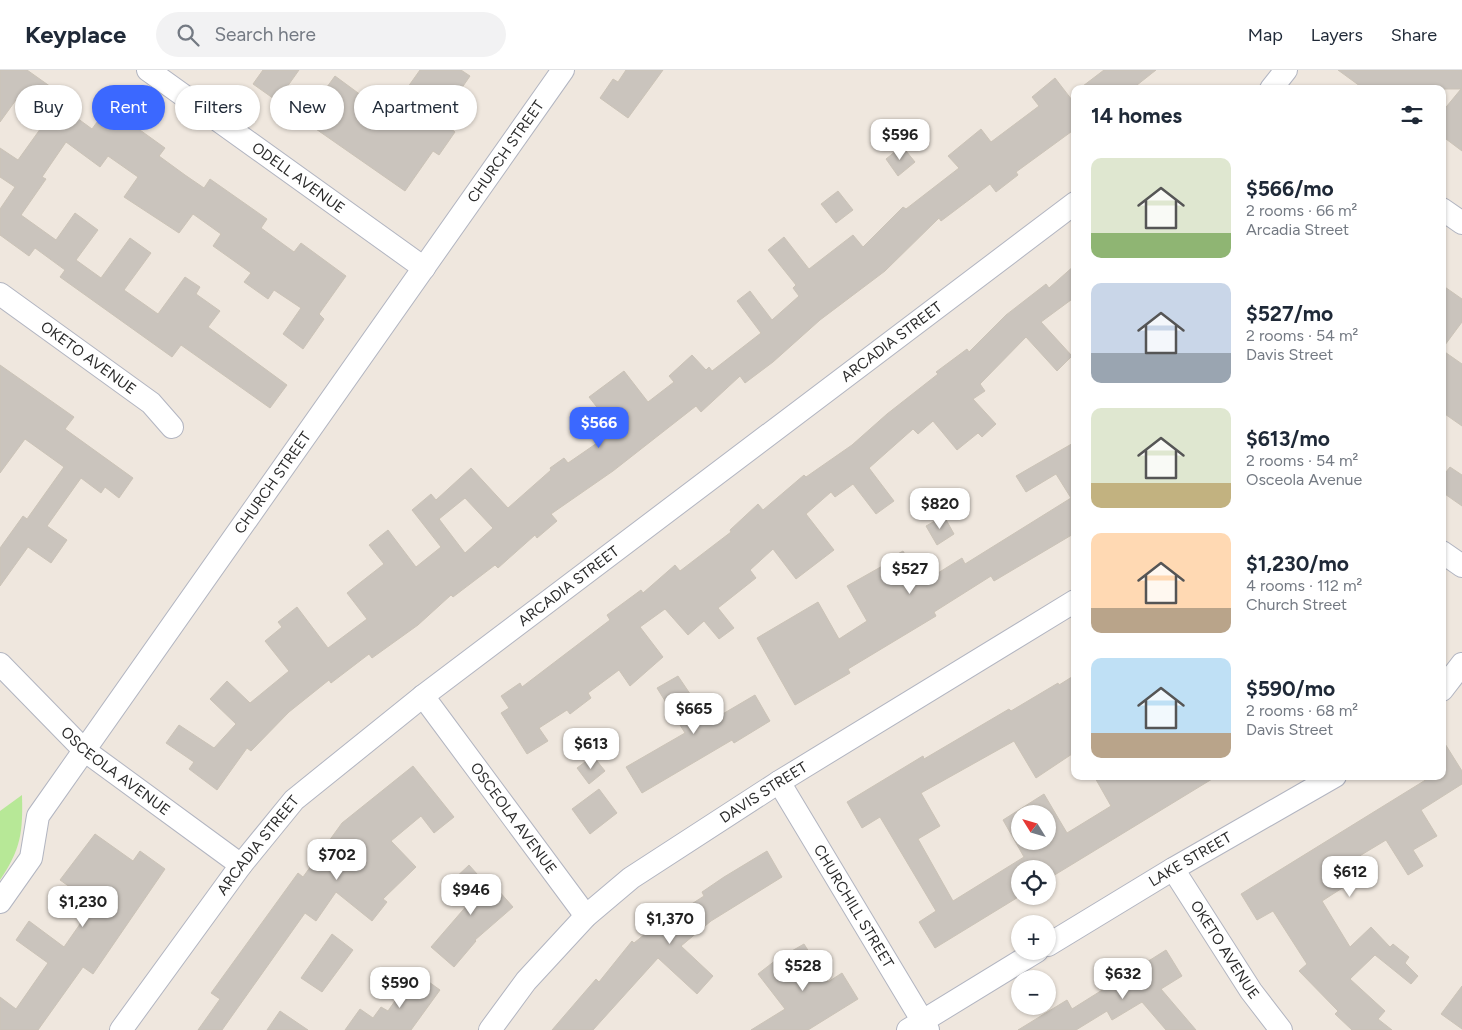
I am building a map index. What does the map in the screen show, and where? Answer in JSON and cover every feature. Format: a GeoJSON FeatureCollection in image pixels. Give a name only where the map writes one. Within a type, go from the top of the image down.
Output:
{"type":"FeatureCollection","features":[{"type":"Feature","properties":{"kind":"street","name":"ODELL AVENUE"},"geometry":{"type":"LineString","coordinates":[[148,70],[424,268]]}},
{"type":"Feature","properties":{"kind":"street","name":"CHURCH STREET"},"geometry":{"type":"LineString","coordinates":[[0,902],[31,858],[38,816],[563,70]]}},
{"type":"Feature","properties":{"kind":"street"},"geometry":{"type":"LineString","coordinates":[[1274,85],[1286,70]]}},
{"type":"Feature","properties":{"kind":"street","name":"ARCADIA STREET"},"geometry":{"type":"LineString","coordinates":[[122,1030],[242,865],[294,800],[422,696],[1071,206]]}},
{"type":"Feature","properties":{"kind":"street"},"geometry":{"type":"LineString","coordinates":[[1446,212],[1462,223]]}},
{"type":"Feature","properties":{"kind":"street","name":"OKETO AVENUE"},"geometry":{"type":"LineString","coordinates":[[0,294],[151,403],[172,427]]}},
{"type":"Feature","properties":{"kind":"street"},"geometry":{"type":"LineString","coordinates":[[1446,555],[1462,566]]}},
{"type":"Feature","properties":{"kind":"street","name":"DAVIS STREET"},"geometry":{"type":"LineString","coordinates":[[490,1030],[526,980],[586,916],[631,878],[779,782],[1071,603]]}},
{"type":"Feature","properties":{"kind":"street","name":"OSCEOLA AVENUE"},"geometry":{"type":"LineString","coordinates":[[0,664],[84,750],[242,865]]}},
{"type":"Feature","properties":{"kind":"street"},"geometry":{"type":"LineString","coordinates":[[1446,685],[1462,664]]}},
{"type":"Feature","properties":{"kind":"street","name":"OSCEOLA AVENUE"},"geometry":{"type":"LineString","coordinates":[[422,696],[586,916]]}},
{"type":"Feature","properties":{"kind":"street","name":"LAKE STREET"},"geometry":{"type":"LineString","coordinates":[[1056,940],[1173,869],[1327,780]]}},
{"type":"Feature","properties":{"kind":"street","name":"CHURCHILL STREET"},"geometry":{"type":"LineString","coordinates":[[779,782],[920,1027]]}},
{"type":"Feature","properties":{"kind":"street","name":"OKETO AVENUE"},"geometry":{"type":"LineString","coordinates":[[1173,869],[1251,991],[1281,1030]]}},
{"type":"Feature","properties":{"kind":"street"},"geometry":{"type":"LineString","coordinates":[[920,1027],[1023,960]]}},
{"type":"Feature","properties":{"kind":"green space"},"geometry":{"type":"Polygon","coordinates":[[[22,795],[22,820],[19,840],[12,859],[0,880],[0,811],[22,795]]]}},
{"type":"Feature","properties":{"kind":"building"},"geometry":{"type":"Polygon","coordinates":[[[0,70],[27,70],[48,85],[15,85],[15,101],[0,122],[0,70]]]}},
{"type":"Feature","properties":{"kind":"building"},"geometry":{"type":"Polygon","coordinates":[[[263,70],[299,70],[288,85],[270,85],[270,96],[260,89],[260,85],[253,84],[263,70]]]}},
{"type":"Feature","properties":{"kind":"building"},"geometry":{"type":"Polygon","coordinates":[[[420,70],[461,70],[470,76],[464,85],[409,85],[420,70]]]}},
{"type":"Feature","properties":{"kind":"building"},"geometry":{"type":"Polygon","coordinates":[[[626,70],[663,70],[628,118],[600,98],[613,79],[618,82],[626,70]]]}},
{"type":"Feature","properties":{"kind":"building"},"geometry":{"type":"Polygon","coordinates":[[[1104,70],[1156,70],[1137,85],[1084,85],[1104,70]]]}},
{"type":"Feature","properties":{"kind":"building"},"geometry":{"type":"Polygon","coordinates":[[[1338,70],[1462,70],[1462,151],[1446,139],[1446,107],[1461,89],[1446,89],[1446,85],[1359,85],[1338,70]]]}},
{"type":"Feature","properties":{"kind":"building"},"geometry":{"type":"Polygon","coordinates":[[[335,76],[354,90],[354,130],[453,130],[455,132],[439,155],[433,151],[405,191],[317,130],[344,130],[344,85],[328,85],[335,76]]]}},
{"type":"Feature","properties":{"kind":"building"},"geometry":{"type":"Polygon","coordinates":[[[1055,78],[1071,99],[1071,132],[1016,172],[1018,175],[996,192],[990,184],[941,221],[939,218],[885,271],[820,320],[773,362],[745,383],[740,376],[701,412],[696,406],[613,471],[551,514],[557,521],[537,538],[535,535],[498,568],[495,565],[453,597],[451,595],[418,625],[372,658],[369,654],[331,683],[329,680],[289,712],[251,751],[247,748],[217,790],[189,769],[194,762],[166,743],[179,725],[214,748],[236,724],[210,699],[227,681],[250,703],[289,671],[265,641],[282,627],[278,622],[297,607],[328,648],[367,619],[347,593],[384,564],[369,545],[388,530],[416,567],[441,547],[412,510],[431,494],[436,500],[471,468],[508,508],[551,470],[550,468],[564,458],[568,463],[600,441],[592,431],[607,420],[589,397],[624,371],[648,402],[674,382],[669,376],[692,355],[706,370],[709,367],[712,371],[761,333],[737,301],[750,291],[772,320],[799,296],[793,288],[796,285],[768,250],[784,237],[809,269],[853,235],[863,247],[903,207],[906,209],[959,168],[948,156],[981,129],[991,142],[1039,106],[1032,97],[1055,78]],[[465,498],[439,519],[465,553],[493,528],[465,498]]]}},
{"type":"Feature","properties":{"kind":"building"},"geometry":{"type":"Polygon","coordinates":[[[82,122],[92,130],[140,130],[165,148],[159,156],[185,175],[204,188],[210,179],[267,219],[261,228],[294,252],[301,243],[346,276],[319,314],[324,319],[303,349],[283,334],[301,308],[274,290],[268,299],[244,282],[251,273],[213,246],[221,234],[193,214],[179,233],[124,197],[138,177],[108,156],[100,167],[66,142],[42,177],[46,179],[21,215],[56,240],[75,213],[98,230],[76,260],[101,278],[130,238],[151,253],[124,290],[158,314],[185,277],[200,287],[196,294],[220,311],[208,327],[287,385],[270,408],[181,345],[172,357],[60,277],[65,270],[35,248],[29,256],[0,235],[0,209],[15,187],[0,177],[0,148],[18,160],[40,130],[82,130],[82,122]]]}},
{"type":"Feature","properties":{"kind":"building"},"geometry":{"type":"Polygon","coordinates":[[[902,146],[915,162],[898,176],[886,159],[902,146]]]}},
{"type":"Feature","properties":{"kind":"building"},"geometry":{"type":"Polygon","coordinates":[[[838,191],[853,210],[836,223],[821,204],[838,191]]]}},
{"type":"Feature","properties":{"kind":"building"},"geometry":{"type":"Polygon","coordinates":[[[1071,269],[1071,300],[1041,322],[1071,355],[1057,371],[1026,337],[980,384],[985,391],[973,399],[996,424],[982,437],[978,433],[957,450],[933,421],[918,434],[913,429],[869,468],[894,501],[876,514],[853,484],[835,497],[831,492],[806,514],[834,550],[796,579],[773,549],[750,570],[756,578],[718,608],[734,628],[719,639],[704,621],[688,635],[665,609],[640,627],[663,657],[630,686],[619,670],[588,693],[591,698],[570,714],[567,710],[539,728],[548,741],[527,754],[501,713],[509,708],[501,696],[520,683],[522,687],[610,620],[607,615],[641,590],[643,593],[675,565],[680,571],[731,532],[730,530],[758,504],[763,510],[804,475],[806,477],[852,445],[887,414],[938,374],[936,372],[967,349],[969,352],[1006,315],[1046,284],[1049,288],[1071,269]]]}},
{"type":"Feature","properties":{"kind":"building"},"geometry":{"type":"Polygon","coordinates":[[[1446,288],[1462,299],[1462,322],[1446,344],[1446,288]]]}},
{"type":"Feature","properties":{"kind":"building"},"geometry":{"type":"Polygon","coordinates":[[[1446,353],[1462,364],[1462,426],[1446,415],[1446,353]]]}},
{"type":"Feature","properties":{"kind":"building"},"geometry":{"type":"Polygon","coordinates":[[[0,365],[74,417],[65,429],[133,478],[119,498],[105,487],[101,493],[81,478],[47,526],[67,540],[51,563],[28,547],[0,586],[0,548],[23,516],[27,519],[64,467],[25,439],[0,473],[0,365]]]}},
{"type":"Feature","properties":{"kind":"building"},"geometry":{"type":"Polygon","coordinates":[[[1071,444],[1071,498],[1056,474],[1026,492],[1016,476],[1071,444]]]}},
{"type":"Feature","properties":{"kind":"building"},"geometry":{"type":"Polygon","coordinates":[[[1450,467],[1462,475],[1462,506],[1446,495],[1446,472],[1450,467]]]}},
{"type":"Feature","properties":{"kind":"building"},"geometry":{"type":"Polygon","coordinates":[[[1071,498],[1071,535],[994,581],[991,576],[934,612],[936,616],[848,669],[850,673],[795,705],[757,638],[818,602],[839,639],[867,621],[847,586],[886,564],[885,561],[903,551],[922,583],[962,558],[965,564],[1071,498]]]}},
{"type":"Feature","properties":{"kind":"building"},"geometry":{"type":"Polygon","coordinates":[[[944,516],[954,534],[937,545],[926,526],[944,516]]]}},
{"type":"Feature","properties":{"kind":"building"},"geometry":{"type":"Polygon","coordinates":[[[678,676],[709,722],[755,695],[770,721],[734,743],[732,740],[642,793],[626,767],[685,733],[657,688],[678,676]]]}},
{"type":"Feature","properties":{"kind":"building"},"geometry":{"type":"Polygon","coordinates":[[[1071,678],[1071,755],[1036,778],[1014,741],[921,793],[940,826],[918,839],[953,901],[1011,865],[1011,902],[935,948],[919,922],[936,911],[880,817],[862,828],[847,802],[923,756],[924,759],[1009,709],[1011,711],[1058,683],[1059,685],[1071,678]]]}},
{"type":"Feature","properties":{"kind":"building"},"geometry":{"type":"Polygon","coordinates":[[[1446,745],[1462,771],[1462,784],[1421,810],[1437,836],[1413,850],[1423,866],[1408,875],[1386,840],[1338,869],[1347,885],[1322,901],[1350,947],[1371,927],[1390,947],[1393,944],[1409,957],[1405,963],[1418,976],[1411,984],[1375,955],[1350,979],[1385,1011],[1378,1019],[1392,1030],[1352,1030],[1335,1014],[1338,1011],[1299,971],[1307,964],[1273,911],[1257,920],[1241,894],[1426,780],[1446,780],[1446,745]]]}},
{"type":"Feature","properties":{"kind":"building"},"geometry":{"type":"Polygon","coordinates":[[[593,756],[605,771],[589,784],[577,768],[593,756]]]}},
{"type":"Feature","properties":{"kind":"building"},"geometry":{"type":"Polygon","coordinates":[[[413,766],[454,817],[434,833],[421,816],[391,841],[416,867],[383,899],[387,902],[372,921],[336,892],[316,921],[305,913],[222,1030],[198,1030],[220,999],[211,993],[298,873],[303,877],[342,823],[413,766]]]}},
{"type":"Feature","properties":{"kind":"building"},"geometry":{"type":"Polygon","coordinates":[[[1096,780],[1210,780],[1056,874],[1056,860],[1019,860],[1024,857],[1020,850],[1056,850],[1056,814],[1067,833],[1111,806],[1096,780]]]}},
{"type":"Feature","properties":{"kind":"building"},"geometry":{"type":"Polygon","coordinates":[[[599,789],[617,813],[590,834],[572,809],[599,789]]]}},
{"type":"Feature","properties":{"kind":"building"},"geometry":{"type":"Polygon","coordinates":[[[1044,794],[1050,805],[1027,805],[1044,794]]]}},
{"type":"Feature","properties":{"kind":"building"},"geometry":{"type":"Polygon","coordinates":[[[1011,815],[1011,834],[1003,820],[1011,815]]]}},
{"type":"Feature","properties":{"kind":"building"},"geometry":{"type":"Polygon","coordinates":[[[95,834],[133,861],[140,851],[165,869],[93,974],[83,967],[38,1030],[0,1030],[0,997],[16,1009],[48,963],[16,940],[29,921],[64,947],[94,904],[60,880],[95,834]]]}},
{"type":"Feature","properties":{"kind":"building"},"geometry":{"type":"Polygon","coordinates":[[[767,851],[782,877],[711,921],[681,946],[713,976],[697,994],[658,958],[593,1030],[552,1030],[596,979],[599,982],[632,941],[634,943],[677,908],[678,910],[685,904],[687,907],[704,896],[702,892],[767,851]]]}},
{"type":"Feature","properties":{"kind":"building"},"geometry":{"type":"Polygon","coordinates":[[[469,865],[486,884],[490,881],[513,907],[475,940],[454,967],[431,947],[469,903],[451,882],[469,865]]]}},
{"type":"Feature","properties":{"kind":"building"},"geometry":{"type":"Polygon","coordinates":[[[332,934],[353,950],[322,992],[301,978],[332,934]]]}},
{"type":"Feature","properties":{"kind":"building"},"geometry":{"type":"Polygon","coordinates":[[[804,944],[828,982],[842,973],[858,999],[808,1030],[751,1030],[785,1009],[758,974],[776,960],[804,944]]]}},
{"type":"Feature","properties":{"kind":"building"},"geometry":{"type":"Polygon","coordinates":[[[1166,950],[1182,976],[1161,989],[1196,1030],[1166,1030],[1142,1002],[1112,1020],[1107,1011],[1076,1030],[1018,1030],[1042,1015],[1056,1015],[1056,1007],[1067,1000],[1072,1009],[1166,950]]]}},
{"type":"Feature","properties":{"kind":"building"},"geometry":{"type":"Polygon","coordinates":[[[415,972],[440,990],[411,1030],[345,1030],[360,1009],[373,1018],[381,1007],[388,1011],[415,972]]]}},
{"type":"Feature","properties":{"kind":"building"},"geometry":{"type":"Polygon","coordinates":[[[1462,986],[1462,1029],[1441,1014],[1462,986]]]}},
{"type":"Feature","properties":{"kind":"building"},"geometry":{"type":"Polygon","coordinates":[[[280,1011],[308,1030],[267,1030],[280,1011]]]}}]}
